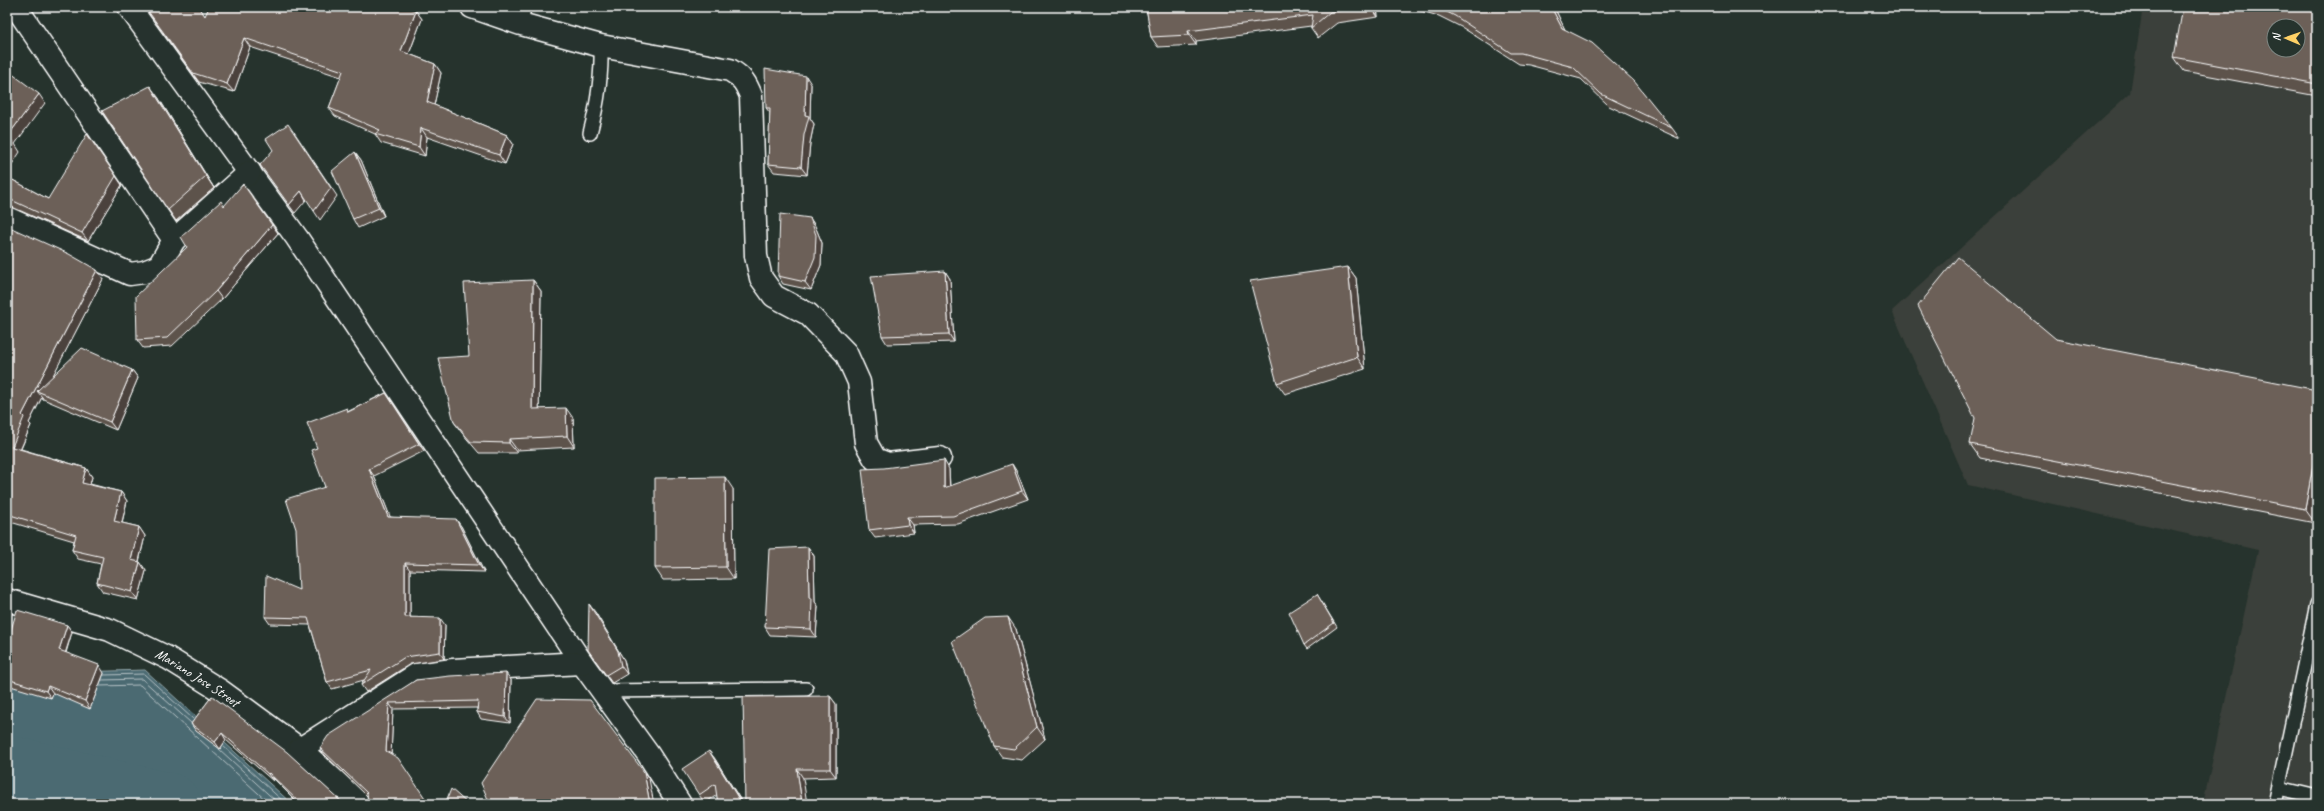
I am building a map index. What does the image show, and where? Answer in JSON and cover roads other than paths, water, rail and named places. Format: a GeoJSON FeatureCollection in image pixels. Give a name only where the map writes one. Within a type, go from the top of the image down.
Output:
{"type":"FeatureCollection","features":[{"type":"Feature","properties":{"kind":"street"},"geometry":{"type":"LineString","coordinates":[[16,7],[174,240]]}},
{"type":"Feature","properties":{"kind":"street"},"geometry":{"type":"LineString","coordinates":[[129,7],[297,238],[582,663],[648,754],[680,804]]}},
{"type":"Feature","properties":{"kind":"street"},"geometry":{"type":"LineString","coordinates":[[472,7],[523,15],[601,46],[730,70],[746,83],[751,96],[756,256],[761,278],[774,296],[808,314],[846,353],[859,382],[866,443],[875,459],[888,464],[940,458]]}},
{"type":"Feature","properties":{"kind":"street"},"geometry":{"type":"LineString","coordinates":[[7,218],[130,274],[144,272],[159,266],[174,240],[250,172]]}},
{"type":"Feature","properties":{"kind":"street","name":"Mariano Jose Street"},"geometry":{"type":"LineString","coordinates":[[7,600],[110,630],[168,658],[221,691],[300,749],[360,804]]}},
{"type":"Feature","properties":{"kind":"street"},"geometry":{"type":"LineString","coordinates":[[300,749],[416,675],[453,670],[582,663]]}},
{"type":"Feature","properties":{"kind":"lane"},"geometry":{"type":"LineString","coordinates":[[590,133],[598,102],[602,74],[601,46]]}},
{"type":"Feature","properties":{"kind":"lane"},"geometry":{"type":"LineString","coordinates":[[2276,804],[2317,604]]}},
{"type":"Feature","properties":{"kind":"lane"},"geometry":{"type":"LineString","coordinates":[[602,691],[806,689]]}},
{"type":"Feature","properties":{"kind":"lane"},"geometry":{"type":"LineString","coordinates":[[2279,788],[2317,797]]}},
{"type":"Feature","properties":{"kind":"water"},"geometry":{"type":"Polygon","coordinates":[[[145,670],[292,804],[142,804],[112,784],[27,786],[7,804],[7,674],[145,670]]]}},
{"type":"Feature","properties":{"kind":"waterway"},"geometry":{"type":"LineString","coordinates":[[7,766],[169,804]]}}]}
